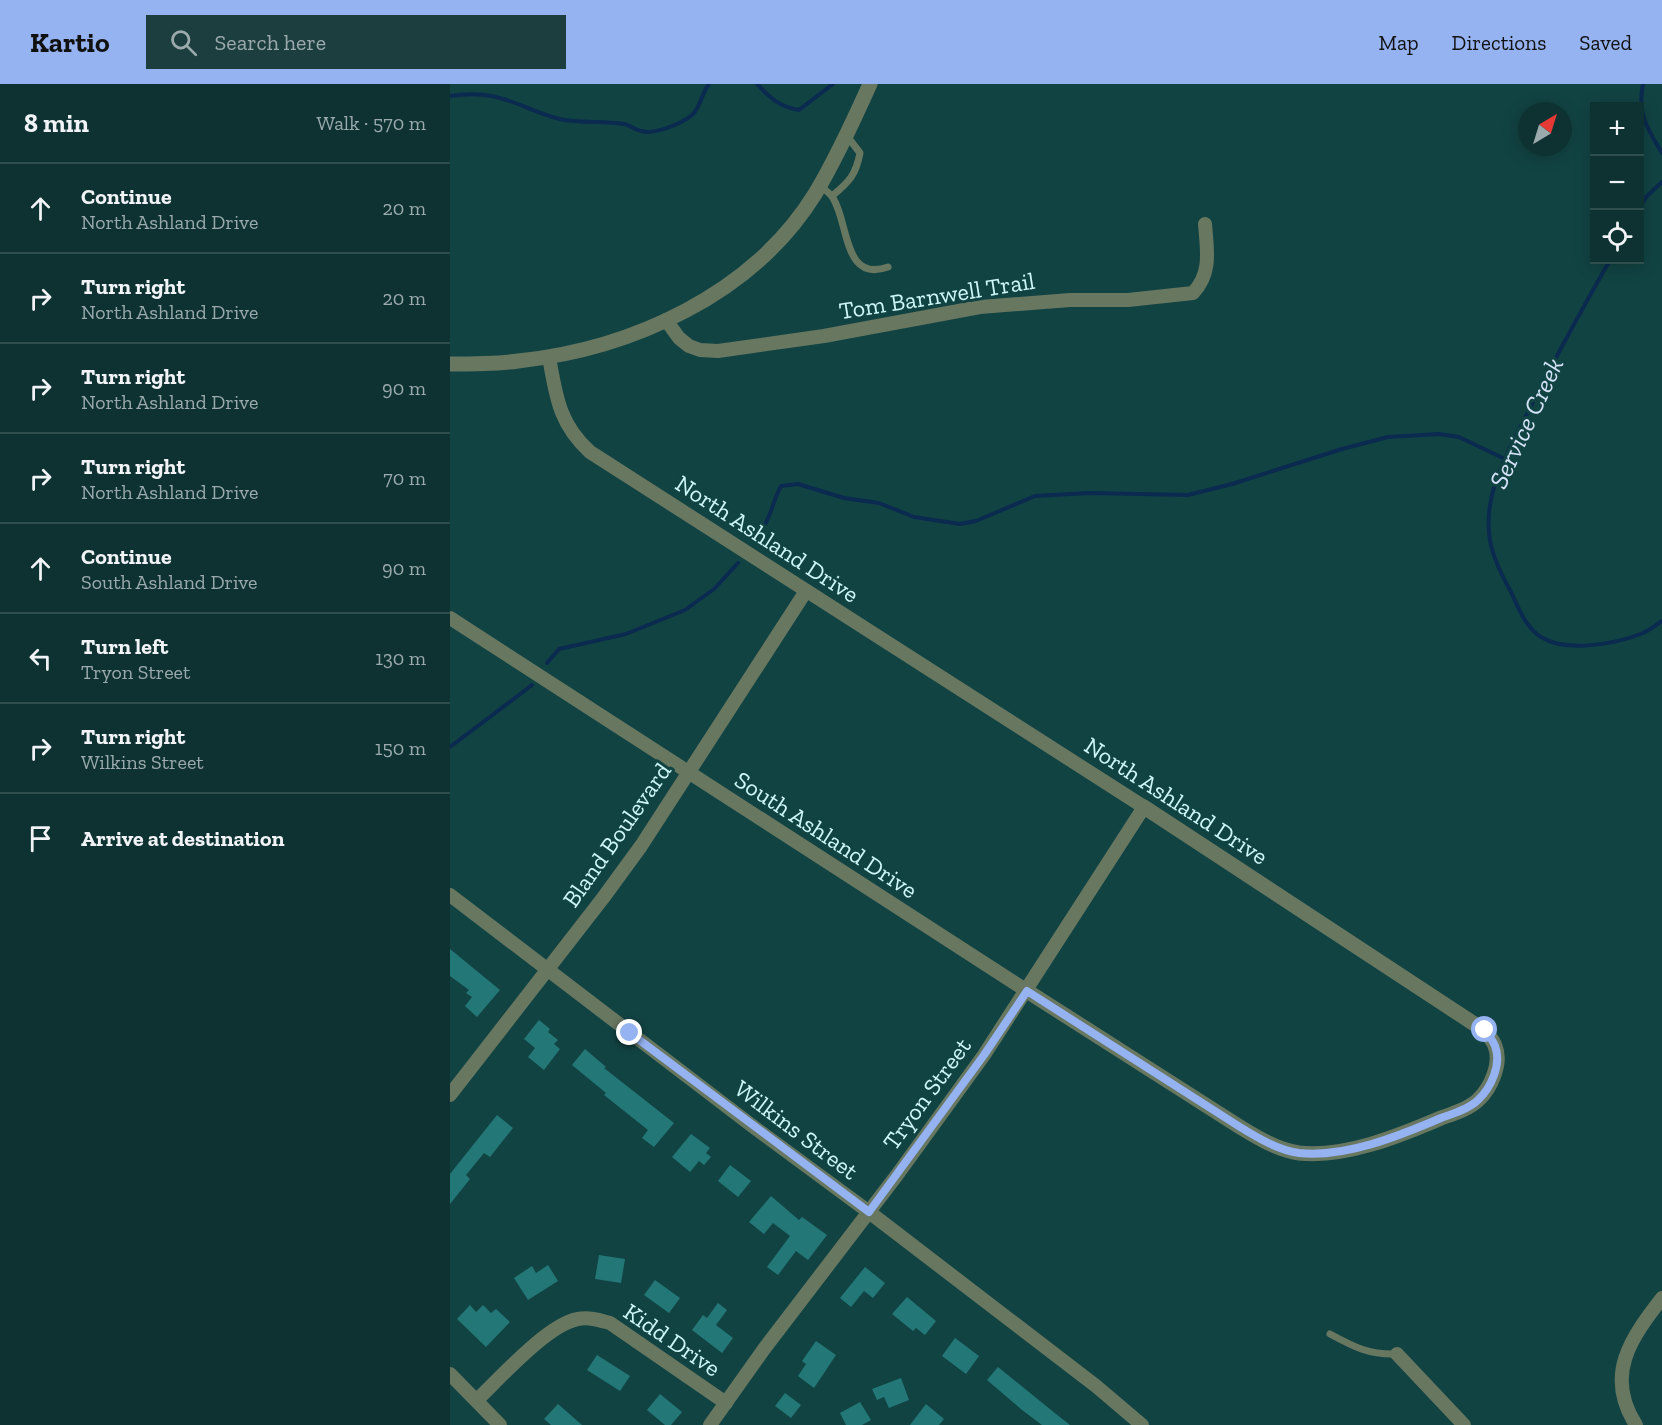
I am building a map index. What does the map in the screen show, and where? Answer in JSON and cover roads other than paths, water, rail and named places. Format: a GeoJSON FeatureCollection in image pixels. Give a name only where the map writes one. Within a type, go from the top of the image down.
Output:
{"type":"FeatureCollection","features":[{"type":"Feature","properties":{"kind":"street"},"geometry":{"type":"LineString","coordinates":[[450,364],[517,362],[549,357],[620,339],[686,311],[715,293],[743,273],[792,224],[819,185],[847,136],[870,84]]}},
{"type":"Feature","properties":{"kind":"street","name":"Tom Barnwell Trail"},"geometry":{"type":"LineString","coordinates":[[666,320],[679,338],[689,346],[700,350],[718,351],[824,336],[980,307],[1070,300],[1128,300],[1193,293],[1201,284],[1208,263],[1205,224]]}},
{"type":"Feature","properties":{"kind":"street","name":"North Ashland Drive"},"geometry":{"type":"LineString","coordinates":[[549,357],[561,414],[568,428],[590,452],[1144,807],[1485,1030],[1495,1045],[1498,1058],[1489,1087],[1477,1102],[1405,1134],[1353,1149],[1320,1153],[1298,1153],[1277,1147],[1179,1089]]}},
{"type":"Feature","properties":{"kind":"street","name":"Bland Boulevard"},"geometry":{"type":"LineString","coordinates":[[450,1095],[634,855],[806,591]]}},
{"type":"Feature","properties":{"kind":"street","name":"South Ashland Drive"},"geometry":{"type":"LineString","coordinates":[[450,618],[1179,1089]]}},
{"type":"Feature","properties":{"kind":"street","name":"Tryon Street"},"geometry":{"type":"LineString","coordinates":[[710,1425],[984,1055],[1144,807]]}},
{"type":"Feature","properties":{"kind":"street","name":"Wilkins Street"},"geometry":{"type":"LineString","coordinates":[[450,895],[869,1212],[1096,1386],[1142,1425]]}},
{"type":"Feature","properties":{"kind":"street"},"geometry":{"type":"LineString","coordinates":[[1636,1425],[1630,1416],[1620,1384],[1627,1350],[1643,1323],[1662,1298]]}},
{"type":"Feature","properties":{"kind":"street","name":"Kidd Drive"},"geometry":{"type":"LineString","coordinates":[[477,1400],[555,1328],[577,1319],[594,1318],[610,1323],[726,1403]]}},
{"type":"Feature","properties":{"kind":"street"},"geometry":{"type":"LineString","coordinates":[[1397,1354],[1464,1425]]}},
{"type":"Feature","properties":{"kind":"street"},"geometry":{"type":"LineString","coordinates":[[450,1374],[500,1425]]}},
{"type":"Feature","properties":{"kind":"lane"},"geometry":{"type":"LineString","coordinates":[[832,196],[847,184],[857,169],[860,153],[847,136]]}},
{"type":"Feature","properties":{"kind":"lane"},"geometry":{"type":"LineString","coordinates":[[819,185],[832,196],[856,261],[865,268],[876,271],[888,267]]}},
{"type":"Feature","properties":{"kind":"lane"},"geometry":{"type":"LineString","coordinates":[[1330,1334],[1358,1350],[1380,1355],[1397,1354]]}},
{"type":"Feature","properties":{"kind":"waterway"},"geometry":{"type":"LineString","coordinates":[[450,96],[481,94],[560,119],[624,124],[646,132],[667,128],[692,115],[709,84]]}},
{"type":"Feature","properties":{"kind":"waterway"},"geometry":{"type":"LineString","coordinates":[[757,84],[776,101],[786,107],[799,110],[833,84]]}},
{"type":"Feature","properties":{"kind":"waterway","name":"Service Creek"},"geometry":{"type":"LineString","coordinates":[[1643,84],[1642,112],[1662,153]]}},
{"type":"Feature","properties":{"kind":"waterway","name":"Service Creek"},"geometry":{"type":"LineString","coordinates":[[1644,201],[1662,182]]}},
{"type":"Feature","properties":{"kind":"waterway","name":"Service Creek"},"geometry":{"type":"LineString","coordinates":[[1608,264],[1556,357],[1499,472],[1491,502],[1490,539],[1497,563],[1527,623],[1541,637],[1551,642],[1577,646],[1619,641],[1643,633],[1662,621]]}},
{"type":"Feature","properties":{"kind":"waterway"},"geometry":{"type":"LineString","coordinates":[[755,536],[768,519],[781,486],[798,484],[844,498],[879,503],[914,517],[960,524],[976,521],[1035,496],[1089,493],[1188,495],[1388,437],[1439,434],[1459,437],[1505,459]]}},
{"type":"Feature","properties":{"kind":"waterway"},"geometry":{"type":"LineString","coordinates":[[547,663],[559,649],[626,634],[685,610],[714,589],[738,563]]}},
{"type":"Feature","properties":{"kind":"waterway"},"geometry":{"type":"LineString","coordinates":[[450,747],[532,685]]}}]}
